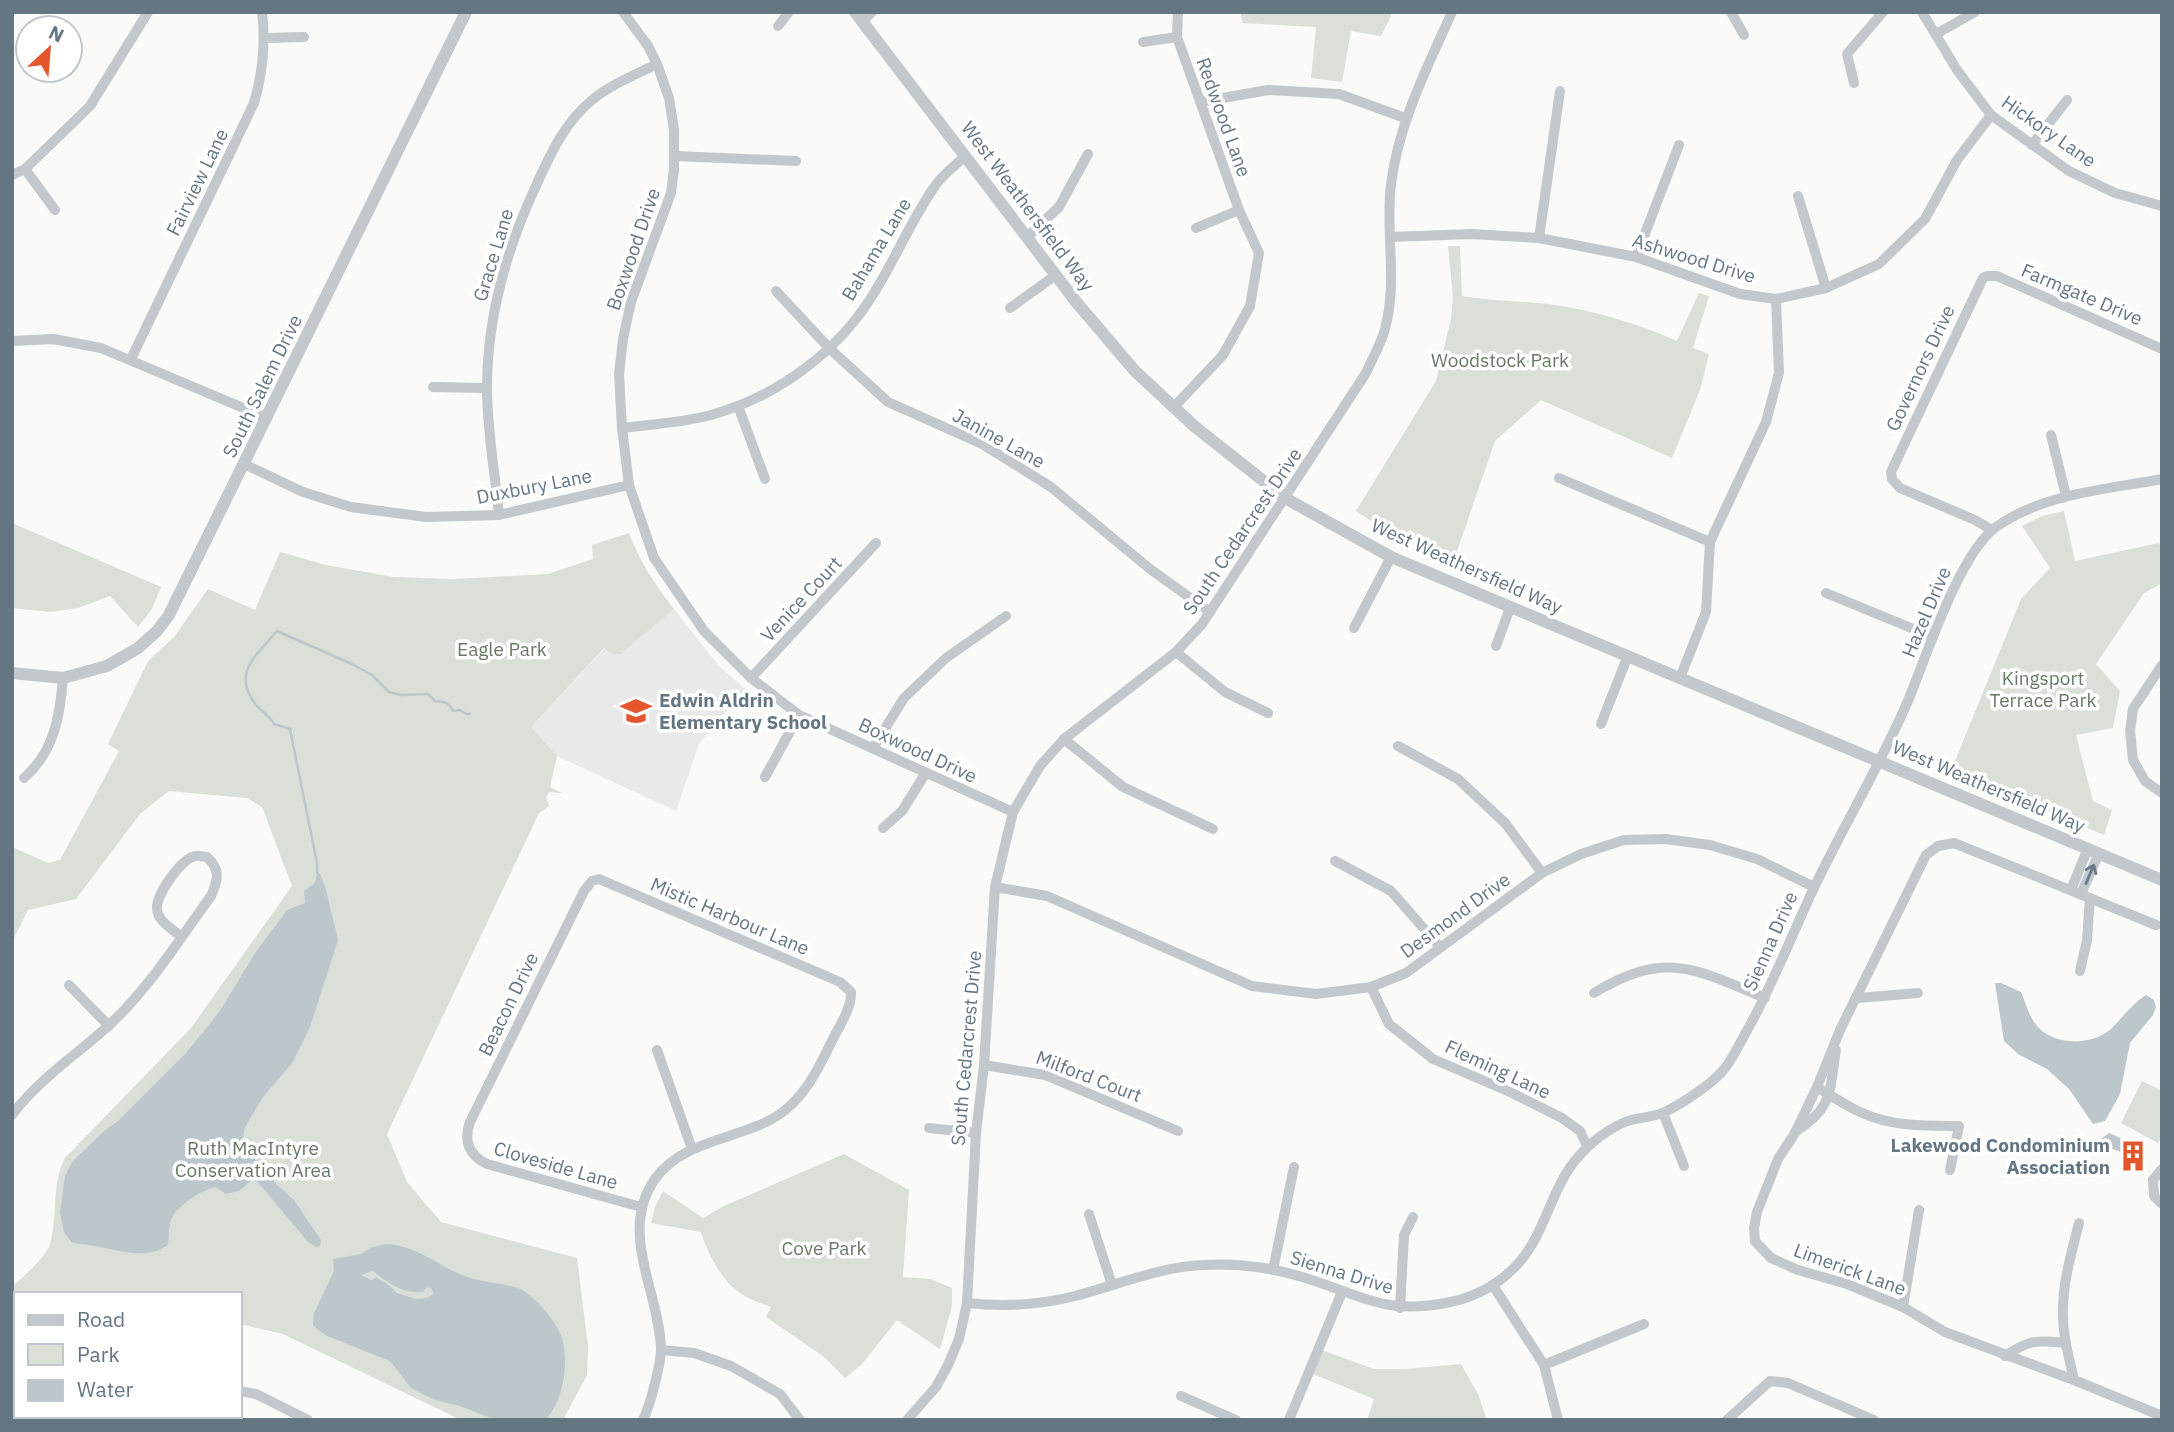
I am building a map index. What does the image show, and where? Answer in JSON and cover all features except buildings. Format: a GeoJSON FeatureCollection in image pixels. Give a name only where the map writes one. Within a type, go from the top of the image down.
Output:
{"type":"FeatureCollection","features":[{"type":"Feature","properties":{"kind":"street"},"geometry":{"type":"LineString","coordinates":[[12,176],[25,169],[90,106],[148,12]]}},
{"type":"Feature","properties":{"kind":"street","name":"Fairview Lane"},"geometry":{"type":"LineString","coordinates":[[131,359],[248,119],[259,86],[265,38],[262,12]]}},
{"type":"Feature","properties":{"kind":"street","name":"South Salem Drive"},"geometry":{"type":"LineString","coordinates":[[12,673],[62,678],[107,666],[130,653],[157,631],[177,602],[466,12]]}},
{"type":"Feature","properties":{"kind":"street","name":"Boxwood Drive"},"geometry":{"type":"LineString","coordinates":[[623,12],[648,46],[657,64],[671,110],[675,156],[669,200],[639,278],[623,339],[620,374],[622,428],[629,485],[654,558],[704,631],[751,678],[799,715],[1013,812]]}},
{"type":"Feature","properties":{"kind":"street"},"geometry":{"type":"LineString","coordinates":[[778,26],[789,12]]}},
{"type":"Feature","properties":{"kind":"street","name":"Redwood Lane"},"geometry":{"type":"LineString","coordinates":[[1173,408],[1223,355],[1251,306],[1259,253],[1239,210],[1177,37],[1178,12]]}},
{"type":"Feature","properties":{"kind":"street","name":"South Cedarcrest Drive"},"geometry":{"type":"LineString","coordinates":[[908,1420],[936,1387],[948,1365],[959,1339],[968,1303],[976,1133],[984,1065],[995,887],[1013,812],[1040,766],[1064,739],[1176,652],[1210,612],[1366,373],[1385,328],[1390,291],[1391,237],[1388,210],[1391,181],[1405,118],[1452,12]]}},
{"type":"Feature","properties":{"kind":"street"},"geometry":{"type":"LineString","coordinates":[[1731,12],[1744,35]]}},
{"type":"Feature","properties":{"kind":"street"},"geometry":{"type":"LineString","coordinates":[[1854,83],[1847,54],[1883,12]]}},
{"type":"Feature","properties":{"kind":"street","name":"Hickory Lane"},"geometry":{"type":"LineString","coordinates":[[1922,12],[1957,70],[1991,115],[2069,170],[2115,193],[2162,206]]}},
{"type":"Feature","properties":{"kind":"street"},"geometry":{"type":"LineString","coordinates":[[1936,34],[1976,12]]}},
{"type":"Feature","properties":{"kind":"street","name":"West Weathersfield Way"},"geometry":{"type":"LineString","coordinates":[[864,15],[965,156],[1121,356],[1173,408],[1285,498],[1391,557],[2162,880]]}},
{"type":"Feature","properties":{"kind":"street"},"geometry":{"type":"LineString","coordinates":[[265,38],[304,37]]}},
{"type":"Feature","properties":{"kind":"street"},"geometry":{"type":"LineString","coordinates":[[1143,42],[1177,37]]}},
{"type":"Feature","properties":{"kind":"street","name":"Grace Lane"},"geometry":{"type":"LineString","coordinates":[[499,515],[487,388],[494,306],[507,260],[524,212],[559,138],[574,118],[604,90],[657,64]]}},
{"type":"Feature","properties":{"kind":"street"},"geometry":{"type":"LineString","coordinates":[[1200,102],[1268,90],[1339,94],[1405,118]]}},
{"type":"Feature","properties":{"kind":"street"},"geometry":{"type":"LineString","coordinates":[[1539,238],[1560,91]]}},
{"type":"Feature","properties":{"kind":"street"},"geometry":{"type":"LineString","coordinates":[[2032,145],[2067,100]]}},
{"type":"Feature","properties":{"kind":"street","name":"Ashwood Drive"},"geometry":{"type":"LineString","coordinates":[[1391,237],[1471,234],[1539,238],[1636,257],[1740,294],[1776,299],[1826,288],[1879,264],[1925,219],[1957,160],[1991,115]]}},
{"type":"Feature","properties":{"kind":"street"},"geometry":{"type":"LineString","coordinates":[[1636,257],[1679,145]]}},
{"type":"Feature","properties":{"kind":"street"},"geometry":{"type":"LineString","coordinates":[[1027,237],[1059,207],[1088,154]]}},
{"type":"Feature","properties":{"kind":"street"},"geometry":{"type":"LineString","coordinates":[[675,156],[796,161]]}},
{"type":"Feature","properties":{"kind":"street","name":"Bahama Lane"},"geometry":{"type":"LineString","coordinates":[[622,428],[691,419],[738,406],[782,384],[830,349],[874,295],[936,184],[965,156]]}},
{"type":"Feature","properties":{"kind":"street"},"geometry":{"type":"LineString","coordinates":[[25,169],[55,210]]}},
{"type":"Feature","properties":{"kind":"street"},"geometry":{"type":"LineString","coordinates":[[1798,196],[1826,288]]}},
{"type":"Feature","properties":{"kind":"street"},"geometry":{"type":"LineString","coordinates":[[1196,228],[1239,210]]}},
{"type":"Feature","properties":{"kind":"street"},"geometry":{"type":"LineString","coordinates":[[1010,308],[1056,275]]}},
{"type":"Feature","properties":{"kind":"street","name":"Farmgate Drive"},"geometry":{"type":"LineString","coordinates":[[1987,276],[1997,276],[2162,349]]}},
{"type":"Feature","properties":{"kind":"street","name":"Governors Drive"},"geometry":{"type":"LineString","coordinates":[[1987,276],[1979,284],[1892,467],[1892,479],[1900,488],[1976,520],[1992,530]]}},
{"type":"Feature","properties":{"kind":"street","name":"Janine Lane"},"geometry":{"type":"LineString","coordinates":[[776,291],[830,349],[888,402],[982,444],[1051,487],[1150,569],[1210,612]]}},
{"type":"Feature","properties":{"kind":"street"},"geometry":{"type":"LineString","coordinates":[[1680,678],[1706,612],[1710,542],[1766,422],[1779,373],[1776,299]]}},
{"type":"Feature","properties":{"kind":"street"},"geometry":{"type":"LineString","coordinates":[[12,341],[53,339],[82,343],[131,359],[267,418]]}},
{"type":"Feature","properties":{"kind":"street"},"geometry":{"type":"LineString","coordinates":[[433,387],[487,388]]}},
{"type":"Feature","properties":{"kind":"street"},"geometry":{"type":"LineString","coordinates":[[738,406],[765,479]]}},
{"type":"Feature","properties":{"kind":"street"},"geometry":{"type":"LineString","coordinates":[[2051,435],[2066,496]]}},
{"type":"Feature","properties":{"kind":"street","name":"Duxbury Lane"},"geometry":{"type":"LineString","coordinates":[[244,464],[303,492],[352,507],[426,517],[499,515],[629,485]]}},
{"type":"Feature","properties":{"kind":"street"},"geometry":{"type":"LineString","coordinates":[[1559,478],[1710,542]]}},
{"type":"Feature","properties":{"kind":"street","name":"Hazel Drive"},"geometry":{"type":"LineString","coordinates":[[1879,761],[1908,701],[1963,569],[1992,530],[2031,507],[2066,496],[2162,479]]}},
{"type":"Feature","properties":{"kind":"street","name":"Venice Court"},"geometry":{"type":"LineString","coordinates":[[751,678],[876,543]]}},
{"type":"Feature","properties":{"kind":"street"},"geometry":{"type":"LineString","coordinates":[[1354,628],[1391,557]]}},
{"type":"Feature","properties":{"kind":"street"},"geometry":{"type":"LineString","coordinates":[[1826,593],[1933,637]]}},
{"type":"Feature","properties":{"kind":"street"},"geometry":{"type":"LineString","coordinates":[[1496,646],[1510,608]]}},
{"type":"Feature","properties":{"kind":"street"},"geometry":{"type":"LineString","coordinates":[[873,748],[904,698],[946,658],[1006,616]]}},
{"type":"Feature","properties":{"kind":"street"},"geometry":{"type":"LineString","coordinates":[[1176,652],[1225,692],[1268,713]]}},
{"type":"Feature","properties":{"kind":"street"},"geometry":{"type":"LineString","coordinates":[[1601,724],[1627,658]]}},
{"type":"Feature","properties":{"kind":"street"},"geometry":{"type":"LineString","coordinates":[[2162,665],[2133,709],[2130,731],[2133,760],[2145,781],[2162,793]]}},
{"type":"Feature","properties":{"kind":"street"},"geometry":{"type":"LineString","coordinates":[[23,778],[39,761],[57,726],[62,678]]}},
{"type":"Feature","properties":{"kind":"street"},"geometry":{"type":"LineString","coordinates":[[765,776],[799,715]]}},
{"type":"Feature","properties":{"kind":"street"},"geometry":{"type":"LineString","coordinates":[[1064,739],[1124,787],[1213,829]]}},
{"type":"Feature","properties":{"kind":"street"},"geometry":{"type":"LineString","coordinates":[[1398,746],[1458,779],[1505,823],[1542,873]]}},
{"type":"Feature","properties":{"kind":"street","name":"Sienna Drive"},"geometry":{"type":"LineString","coordinates":[[968,1303],[1000,1305],[1046,1302],[1147,1273],[1191,1266],[1239,1265],[1273,1270],[1310,1279],[1377,1304],[1400,1308],[1449,1303],[1494,1287],[1519,1264],[1535,1239],[1566,1171],[1587,1146],[1625,1122],[1663,1113],[1723,1071],[1765,998],[1814,887],[1879,761]]}},
{"type":"Feature","properties":{"kind":"street"},"geometry":{"type":"LineString","coordinates":[[883,828],[902,811],[925,774]]}},
{"type":"Feature","properties":{"kind":"street","name":"Desmond Drive"},"geometry":{"type":"LineString","coordinates":[[995,887],[1047,895],[1252,986],[1315,994],[1371,987],[1406,973],[1542,873],[1581,854],[1624,841],[1666,839],[1710,845],[1756,859],[1814,887]]}},
{"type":"Feature","properties":{"kind":"street","name":"Limerick Lane"},"geometry":{"type":"LineString","coordinates":[[2156,925],[1954,843],[1938,846],[1926,855],[1840,1030],[1795,1133],[1778,1158],[1757,1212],[1754,1228],[1755,1241],[1771,1258],[1798,1270],[1847,1284],[1903,1307],[1945,1332],[2162,1416]]}},
{"type":"Feature","properties":{"kind":"street"},"geometry":{"type":"LineString","coordinates":[[2080,971],[2087,940],[2081,894],[2093,851]]}},
{"type":"Feature","properties":{"kind":"street"},"geometry":{"type":"LineString","coordinates":[[12,1115],[23,1101],[108,1026],[148,983],[211,896],[218,881],[218,871],[207,857],[195,856],[186,860],[159,897],[156,908],[160,918],[182,936]]}},
{"type":"Feature","properties":{"kind":"street"},"geometry":{"type":"LineString","coordinates":[[1335,861],[1391,891],[1440,947]]}},
{"type":"Feature","properties":{"kind":"street","name":"Mistic Harbour Lane"},"geometry":{"type":"LineString","coordinates":[[592,881],[605,880],[841,982],[851,992],[849,1005],[815,1074],[792,1104],[780,1114],[755,1127],[692,1149]]}},
{"type":"Feature","properties":{"kind":"street","name":"Beacon Drive"},"geometry":{"type":"LineString","coordinates":[[468,1147],[466,1134],[470,1122],[584,891],[592,881]]}},
{"type":"Feature","properties":{"kind":"street"},"geometry":{"type":"LineString","coordinates":[[1594,993],[1618,978],[1647,968],[1673,968],[1701,971],[1765,998]]}},
{"type":"Feature","properties":{"kind":"street"},"geometry":{"type":"LineString","coordinates":[[69,985],[108,1026]]}},
{"type":"Feature","properties":{"kind":"street","name":"Fleming Lane"},"geometry":{"type":"LineString","coordinates":[[1371,987],[1389,1024],[1433,1059],[1562,1118],[1580,1131],[1587,1146]]}},
{"type":"Feature","properties":{"kind":"street"},"geometry":{"type":"LineString","coordinates":[[1858,998],[1918,993]]}},
{"type":"Feature","properties":{"kind":"street","name":"Limerick Lane"},"geometry":{"type":"LineString","coordinates":[[1795,1133],[1812,1122],[1822,1111],[1828,1094],[1840,1030]]}},
{"type":"Feature","properties":{"kind":"street"},"geometry":{"type":"LineString","coordinates":[[643,1420],[648,1410],[661,1350],[654,1303],[639,1240],[641,1207],[657,1176],[669,1164],[692,1149],[657,1050]]}},
{"type":"Feature","properties":{"kind":"street","name":"Milford Court"},"geometry":{"type":"LineString","coordinates":[[984,1065],[1054,1078],[1178,1130]]}},
{"type":"Feature","properties":{"kind":"street"},"geometry":{"type":"LineString","coordinates":[[1817,1087],[1861,1113],[1890,1122],[1916,1126],[1959,1126],[1950,1170]]}},
{"type":"Feature","properties":{"kind":"street"},"geometry":{"type":"LineString","coordinates":[[12,1095],[23,1101]]}},
{"type":"Feature","properties":{"kind":"street"},"geometry":{"type":"LineString","coordinates":[[1663,1113],[1684,1166]]}},
{"type":"Feature","properties":{"kind":"street"},"geometry":{"type":"LineString","coordinates":[[929,1128],[976,1133]]}},
{"type":"Feature","properties":{"kind":"street","name":"Cloveside Lane"},"geometry":{"type":"LineString","coordinates":[[468,1147],[473,1155],[487,1164],[641,1207]]}},
{"type":"Feature","properties":{"kind":"street"},"geometry":{"type":"LineString","coordinates":[[1273,1270],[1294,1167]]}},
{"type":"Feature","properties":{"kind":"street"},"geometry":{"type":"LineString","coordinates":[[2162,1169],[2153,1180],[2154,1196],[2162,1204]]}},
{"type":"Feature","properties":{"kind":"street"},"geometry":{"type":"LineString","coordinates":[[1903,1307],[1919,1210]]}},
{"type":"Feature","properties":{"kind":"street"},"geometry":{"type":"LineString","coordinates":[[1089,1214],[1112,1284]]}},
{"type":"Feature","properties":{"kind":"street"},"geometry":{"type":"LineString","coordinates":[[1400,1308],[1404,1235],[1413,1217]]}},
{"type":"Feature","properties":{"kind":"street"},"geometry":{"type":"LineString","coordinates":[[2074,1380],[2066,1343],[2063,1309],[2069,1261],[2079,1223]]}},
{"type":"Feature","properties":{"kind":"street"},"geometry":{"type":"LineString","coordinates":[[1494,1287],[1544,1365],[1558,1420]]}},
{"type":"Feature","properties":{"kind":"street"},"geometry":{"type":"LineString","coordinates":[[1289,1420],[1342,1292]]}},
{"type":"Feature","properties":{"kind":"street"},"geometry":{"type":"LineString","coordinates":[[1544,1365],[1644,1324]]}},
{"type":"Feature","properties":{"kind":"street"},"geometry":{"type":"LineString","coordinates":[[2006,1356],[2036,1340],[2066,1343]]}},
{"type":"Feature","properties":{"kind":"street"},"geometry":{"type":"LineString","coordinates":[[661,1350],[694,1353],[731,1366],[780,1394],[800,1420]]}},
{"type":"Feature","properties":{"kind":"street"},"geometry":{"type":"LineString","coordinates":[[1727,1420],[1770,1381],[1788,1383],[1874,1420]]}},
{"type":"Feature","properties":{"kind":"street"},"geometry":{"type":"LineString","coordinates":[[242,1391],[256,1394],[308,1420]]}},
{"type":"Feature","properties":{"kind":"street"},"geometry":{"type":"LineString","coordinates":[[1181,1396],[1236,1420]]}},
{"type":"Feature","properties":{"kind":"shaded area","name":"Edwin Aldrin Elementary School"},"geometry":{"type":"Polygon","coordinates":[[[674,609],[718,665],[745,689],[699,744],[676,811],[557,756],[530,728],[605,648],[621,654],[674,609]]]}},
{"type":"Feature","properties":{"kind":"green space"},"geometry":{"type":"Polygon","coordinates":[[[1241,12],[1393,12],[1381,36],[1351,31],[1342,82],[1311,78],[1316,27],[1242,23],[1241,12]]]}},
{"type":"Feature","properties":{"kind":"green space","name":"Woodstock Park"},"geometry":{"type":"Polygon","coordinates":[[[1448,246],[1460,246],[1462,296],[1548,304],[1581,310],[1630,323],[1677,341],[1699,293],[1709,296],[1693,348],[1709,354],[1700,390],[1672,458],[1541,400],[1495,441],[1454,560],[1388,532],[1356,511],[1436,381],[1451,319],[1453,298],[1448,246]]]}},
{"type":"Feature","properties":{"kind":"green space","name":"Kingsport Terrace Park"},"geometry":{"type":"Polygon","coordinates":[[[2064,511],[2075,561],[2159,543],[2162,551],[2162,583],[2144,593],[2096,664],[2120,691],[2113,728],[2076,735],[2093,801],[2112,810],[2104,835],[1951,771],[2021,599],[2050,568],[2022,526],[2042,516],[2064,511]]]}},
{"type":"Feature","properties":{"kind":"green space"},"geometry":{"type":"Polygon","coordinates":[[[12,523],[161,587],[152,609],[138,627],[110,596],[78,608],[51,612],[12,608],[12,523]]]}},
{"type":"Feature","properties":{"kind":"green space","name":"Ruth MacIntyre Conservation Area"},"geometry":{"type":"Polygon","coordinates":[[[629,533],[649,573],[674,609],[621,654],[613,654],[604,648],[531,727],[557,756],[550,787],[562,793],[549,792],[546,797],[549,806],[539,813],[387,1134],[407,1182],[441,1222],[577,1258],[588,1347],[587,1375],[563,1420],[461,1420],[283,1334],[242,1324],[242,1292],[14,1292],[14,1418],[70,1418],[12,1420],[12,1286],[48,1250],[54,1223],[58,1179],[65,1158],[191,1028],[292,886],[262,807],[247,798],[169,791],[141,813],[76,899],[28,910],[12,942],[12,847],[48,863],[60,860],[119,751],[108,744],[148,661],[174,637],[208,589],[255,610],[280,552],[326,565],[393,577],[454,579],[548,574],[593,559],[592,545],[629,533]]]}},
{"type":"Feature","properties":{"kind":"green space"},"geometry":{"type":"Polygon","coordinates":[[[2142,1081],[2162,1091],[2162,1136],[2158,1143],[2121,1123],[2142,1081]]]}},
{"type":"Feature","properties":{"kind":"green space","name":"Cove Park"},"geometry":{"type":"Polygon","coordinates":[[[844,1154],[909,1190],[903,1277],[931,1279],[952,1288],[952,1306],[940,1349],[897,1320],[862,1364],[845,1378],[823,1356],[766,1317],[771,1307],[748,1298],[723,1277],[701,1232],[651,1223],[663,1191],[703,1218],[724,1206],[844,1154]]]}},
{"type":"Feature","properties":{"kind":"green space"},"geometry":{"type":"Polygon","coordinates":[[[1319,1349],[1374,1369],[1461,1364],[1478,1394],[1487,1420],[1367,1420],[1374,1399],[1313,1374],[1319,1349]]]}},
{"type":"Feature","properties":{"kind":"water"},"geometry":{"type":"Polygon","coordinates":[[[319,872],[338,940],[310,1027],[293,1062],[263,1097],[245,1127],[242,1142],[244,1151],[264,1166],[277,1185],[294,1200],[321,1240],[320,1246],[316,1247],[308,1242],[253,1179],[239,1191],[226,1194],[215,1187],[185,1203],[171,1219],[168,1245],[158,1250],[134,1253],[72,1243],[64,1232],[60,1213],[65,1176],[72,1162],[118,1121],[186,1053],[220,1011],[255,953],[287,910],[305,903],[304,891],[315,883],[319,872]]]}},
{"type":"Feature","properties":{"kind":"water"},"geometry":{"type":"Polygon","coordinates":[[[1995,983],[2021,992],[2032,1018],[2041,1030],[2060,1040],[2082,1041],[2103,1035],[2146,995],[2154,1000],[2156,1007],[2153,1015],[2130,1043],[2120,1094],[2105,1121],[2093,1124],[2069,1089],[2047,1069],[2018,1054],[2004,1041],[1995,983]]]}},
{"type":"Feature","properties":{"kind":"water"},"geometry":{"type":"Polygon","coordinates":[[[2109,1133],[2125,1140],[2121,1152],[2107,1147],[2100,1150],[2097,1142],[2109,1133]]]}},
{"type":"Feature","properties":{"kind":"water"},"geometry":{"type":"Polygon","coordinates":[[[387,1244],[407,1248],[469,1278],[520,1289],[539,1303],[562,1338],[565,1358],[561,1392],[545,1420],[496,1420],[435,1400],[411,1388],[390,1361],[327,1336],[313,1326],[314,1313],[334,1271],[333,1259],[361,1254],[372,1247],[387,1244]],[[373,1271],[361,1275],[371,1280],[376,1278],[397,1293],[416,1299],[427,1298],[433,1294],[432,1289],[427,1287],[423,1292],[402,1289],[373,1271]]]}},
{"type":"Feature","properties":{"kind":"waterway"},"geometry":{"type":"LineString","coordinates":[[317,873],[290,729],[274,724],[256,705],[246,683],[249,665],[277,631],[352,664],[372,675],[389,692],[401,695],[428,694],[435,701],[448,704],[453,711],[460,710],[470,714]]}},
{"type":"Feature","properties":{"kind":"place","name":"Edwin Aldrin Elementary School"},"geometry":{"type":"Point","coordinates":[636,711]}},
{"type":"Feature","properties":{"kind":"place","name":"Lakewood Condominium Association"},"geometry":{"type":"Point","coordinates":[2133,1156]}},
{"type":"Feature","properties":{"kind":"park label","name":"Eagle Park"},"geometry":{"type":"Point","coordinates":[502,649]}}]}
